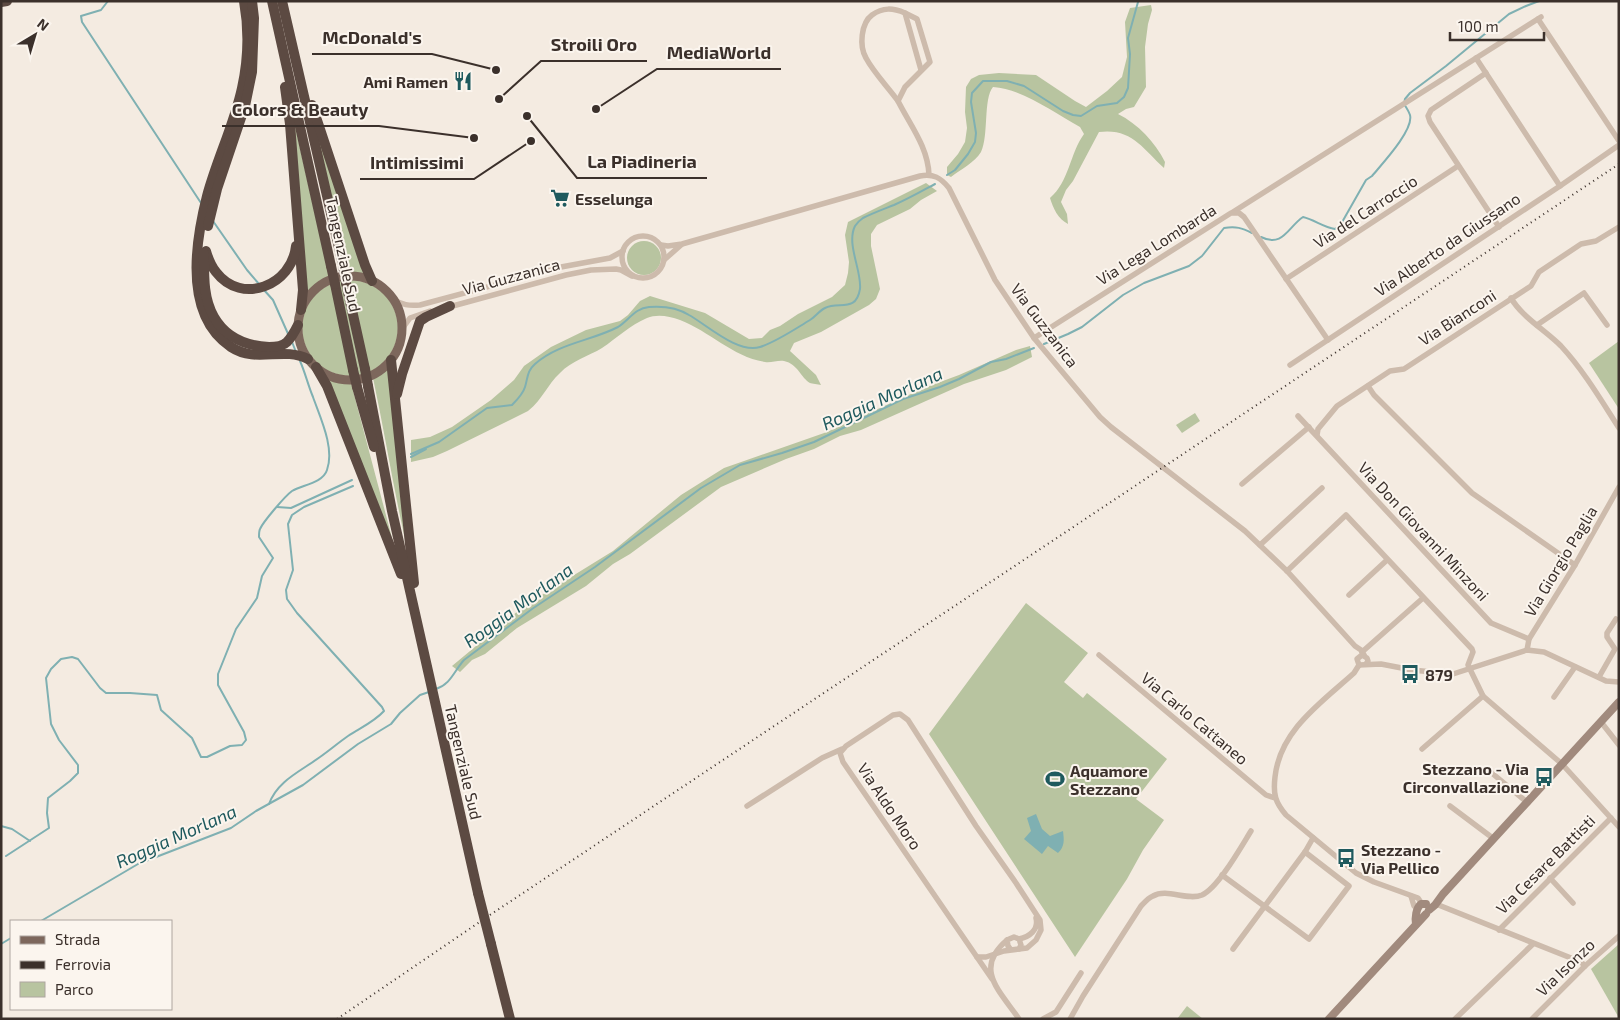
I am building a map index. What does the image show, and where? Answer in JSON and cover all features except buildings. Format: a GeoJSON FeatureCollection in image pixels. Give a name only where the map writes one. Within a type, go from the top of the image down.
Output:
{"type":"FeatureCollection","features":[{"type":"Feature","properties":{"kind":"highway"},"geometry":{"type":"LineString","coordinates":[[1,2],[7,1]]}},
{"type":"Feature","properties":{"kind":"highway"},"geometry":{"type":"LineString","coordinates":[[249,6],[253,46],[252,72],[244,106],[217,188],[205,245],[204,282],[207,300],[213,316],[227,333],[246,344],[257,347],[283,345],[288,342],[298,325]]}},
{"type":"Feature","properties":{"kind":"highway"},"geometry":{"type":"LineString","coordinates":[[249,6],[242,87],[207,196],[199,244],[198,291],[202,309],[209,325],[224,342],[233,348],[254,356],[286,353],[308,359]]}},
{"type":"Feature","properties":{"kind":"highway","name":"Tangenziale Sud"},"geometry":{"type":"LineString","coordinates":[[278,6],[292,47],[343,265],[392,511],[478,893],[510,1019]]}},
{"type":"Feature","properties":{"kind":"highway","name":"Tangenziale Sud"},"geometry":{"type":"LineString","coordinates":[[278,6],[284,56],[353,370],[392,511]]}},
{"type":"Feature","properties":{"kind":"highway"},"geometry":{"type":"LineString","coordinates":[[292,47],[372,281]]}},
{"type":"Feature","properties":{"kind":"highway"},"geometry":{"type":"LineString","coordinates":[[284,56],[283,73],[290,124],[303,290],[301,310]]}},
{"type":"Feature","properties":{"kind":"highway"},"geometry":{"type":"LineString","coordinates":[[205,245],[209,259],[216,272],[227,282],[241,288],[256,289],[271,285],[283,276],[292,263],[298,232]]}},
{"type":"Feature","properties":{"kind":"highway"},"geometry":{"type":"LineString","coordinates":[[395,403],[402,374],[420,321],[450,306]]}},
{"type":"Feature","properties":{"kind":"highway"},"geometry":{"type":"LineString","coordinates":[[391,360],[414,586],[412,599]]}},
{"type":"Feature","properties":{"kind":"highway"},"geometry":{"type":"LineString","coordinates":[[316,368],[327,386],[412,599]]}},
{"type":"Feature","properties":{"kind":"main road"},"geometry":{"type":"LineString","coordinates":[[347,276],[364,278],[380,286],[393,299],[398,308],[402,329],[397,350],[391,360],[378,371],[363,378],[347,380],[330,376],[316,368],[302,348],[298,337],[298,325],[301,310],[309,295],[322,283],[330,279],[347,276]]}},
{"type":"Feature","properties":{"kind":"street"},"geometry":{"type":"LineString","coordinates":[[898,101],[905,87],[930,62],[916,19],[891,8],[877,12],[868,19],[862,34],[865,58],[898,101],[924,151],[928,164],[928,175]]}},
{"type":"Feature","properties":{"kind":"street"},"geometry":{"type":"LineString","coordinates":[[905,13],[921,70]]}},
{"type":"Feature","properties":{"kind":"street"},"geometry":{"type":"LineString","coordinates":[[1231,213],[1539,18],[1619,143]]}},
{"type":"Feature","properties":{"kind":"street"},"geometry":{"type":"LineString","coordinates":[[1476,58],[1560,186]]}},
{"type":"Feature","properties":{"kind":"street"},"geometry":{"type":"LineString","coordinates":[[1486,73],[1431,110],[1428,116],[1430,122],[1498,227]]}},
{"type":"Feature","properties":{"kind":"street","name":"Via Alberto da Giussano"},"geometry":{"type":"LineString","coordinates":[[1290,365],[1560,186],[1619,143]]}},
{"type":"Feature","properties":{"kind":"street","name":"Via del Carroccio"},"geometry":{"type":"LineString","coordinates":[[1286,279],[1458,166]]}},
{"type":"Feature","properties":{"kind":"street","name":"Via Guzzanica"},"geometry":{"type":"LineString","coordinates":[[393,299],[400,304],[409,306],[420,305],[561,267],[610,258],[623,251],[630,240],[638,236],[651,238],[661,245],[682,244],[920,176],[928,175],[938,178],[949,188],[995,280],[1034,338],[1100,417],[1260,545],[1287,571],[1365,657]]}},
{"type":"Feature","properties":{"kind":"street","name":"Via Lega Lombarda"},"geometry":{"type":"LineString","coordinates":[[1034,338],[1231,213],[1238,212],[1244,217],[1328,340]]}},
{"type":"Feature","properties":{"kind":"street","name":"Via Bianconi"},"geometry":{"type":"LineString","coordinates":[[1317,436],[1318,430],[1337,406],[1390,372],[1404,368],[1531,286],[1539,272],[1581,244],[1596,242],[1619,227]]}},
{"type":"Feature","properties":{"kind":"street","name":"Via Guzzanica"},"geometry":{"type":"LineString","coordinates":[[402,329],[406,321],[416,315],[566,275],[616,268],[638,278],[652,277],[658,273],[664,260],[682,244]]}},
{"type":"Feature","properties":{"kind":"street"},"geometry":{"type":"LineString","coordinates":[[661,245],[664,260]]}},
{"type":"Feature","properties":{"kind":"street"},"geometry":{"type":"LineString","coordinates":[[623,251],[623,265],[632,276]]}},
{"type":"Feature","properties":{"kind":"street"},"geometry":{"type":"LineString","coordinates":[[1537,325],[1584,293],[1607,325]]}},
{"type":"Feature","properties":{"kind":"street"},"geometry":{"type":"LineString","coordinates":[[1511,298],[1517,306],[1560,346],[1578,367],[1619,428]]}},
{"type":"Feature","properties":{"kind":"street"},"geometry":{"type":"LineString","coordinates":[[1368,386],[1472,493],[1575,565]]}},
{"type":"Feature","properties":{"kind":"street","name":"Via Don Giovanni Minzoni"},"geometry":{"type":"LineString","coordinates":[[1298,416],[1490,623],[1529,639]]}},
{"type":"Feature","properties":{"kind":"street"},"geometry":{"type":"LineString","coordinates":[[1242,484],[1309,427]]}},
{"type":"Feature","properties":{"kind":"street","name":"Via Giorgio Paglia"},"geometry":{"type":"LineString","coordinates":[[1527,650],[1529,639],[1575,565],[1619,487]]}},
{"type":"Feature","properties":{"kind":"street"},"geometry":{"type":"LineString","coordinates":[[1260,545],[1322,488]]}},
{"type":"Feature","properties":{"kind":"street"},"geometry":{"type":"LineString","coordinates":[[1287,571],[1346,515],[1472,649],[1473,652],[1468,665],[1483,696],[1562,764],[1619,827]]}},
{"type":"Feature","properties":{"kind":"street"},"geometry":{"type":"LineString","coordinates":[[1349,595],[1387,560]]}},
{"type":"Feature","properties":{"kind":"street"},"geometry":{"type":"LineString","coordinates":[[1355,646],[1358,662],[1362,666],[1365,657],[1423,598]]}},
{"type":"Feature","properties":{"kind":"street"},"geometry":{"type":"LineString","coordinates":[[1598,677],[1615,648],[1607,633],[1616,619]]}},
{"type":"Feature","properties":{"kind":"street"},"geometry":{"type":"LineString","coordinates":[[1274,798],[1275,770],[1283,746],[1304,718],[1354,673],[1358,656],[1381,664],[1453,674],[1527,650],[1544,652],[1606,681],[1619,682]]}},
{"type":"Feature","properties":{"kind":"street","name":"Via Carlo Cattaneo"},"geometry":{"type":"LineString","coordinates":[[1099,655],[1266,796],[1274,798],[1286,815],[1313,838],[1363,877],[1418,898],[1423,909]]}},
{"type":"Feature","properties":{"kind":"street"},"geometry":{"type":"LineString","coordinates":[[1554,697],[1575,667]]}},
{"type":"Feature","properties":{"kind":"street"},"geometry":{"type":"LineString","coordinates":[[1422,750],[1483,696]]}},
{"type":"Feature","properties":{"kind":"street"},"geometry":{"type":"LineString","coordinates":[[1329,1019],[1416,924],[1423,919],[1423,909],[1437,902],[1619,702]]}},
{"type":"Feature","properties":{"kind":"street","name":"Via Aldo Moro"},"geometry":{"type":"LineString","coordinates":[[1018,950],[1027,948],[1036,940],[1041,930],[1040,920],[976,826],[908,720],[900,714],[893,715],[842,749],[840,753],[843,762],[1019,1019]]}},
{"type":"Feature","properties":{"kind":"street"},"geometry":{"type":"LineString","coordinates":[[1601,722],[1619,745]]}},
{"type":"Feature","properties":{"kind":"street"},"geometry":{"type":"LineString","coordinates":[[747,806],[822,758],[842,749]]}},
{"type":"Feature","properties":{"kind":"street"},"geometry":{"type":"LineString","coordinates":[[1487,769],[1528,802]]}},
{"type":"Feature","properties":{"kind":"street"},"geometry":{"type":"LineString","coordinates":[[1450,806],[1494,839]]}},
{"type":"Feature","properties":{"kind":"street","name":"Via Cesare Battisti"},"geometry":{"type":"LineString","coordinates":[[1499,930],[1611,818]]}},
{"type":"Feature","properties":{"kind":"street"},"geometry":{"type":"LineString","coordinates":[[1070,1019],[1141,906],[1153,895],[1201,896],[1211,890],[1251,831]]}},
{"type":"Feature","properties":{"kind":"street"},"geometry":{"type":"LineString","coordinates":[[1233,949],[1305,852],[1313,838]]}},
{"type":"Feature","properties":{"kind":"street"},"geometry":{"type":"LineString","coordinates":[[1222,875],[1309,939],[1349,886],[1305,852]]}},
{"type":"Feature","properties":{"kind":"street"},"geometry":{"type":"LineString","coordinates":[[1550,878],[1573,903]]}},
{"type":"Feature","properties":{"kind":"street"},"geometry":{"type":"LineString","coordinates":[[1437,902],[1499,930],[1581,962],[1585,966]]}},
{"type":"Feature","properties":{"kind":"street"},"geometry":{"type":"LineString","coordinates":[[992,979],[990,969],[995,953],[1008,940],[1014,937],[1019,939],[1027,937],[1034,930],[1037,923],[1035,911]]}},
{"type":"Feature","properties":{"kind":"street","name":"Via Isonzo"},"geometry":{"type":"LineString","coordinates":[[1532,1019],[1585,966],[1619,936]]}},
{"type":"Feature","properties":{"kind":"street"},"geometry":{"type":"LineString","coordinates":[[977,957],[986,957],[995,953],[1018,950],[1021,945],[1019,939]]}},
{"type":"Feature","properties":{"kind":"street"},"geometry":{"type":"LineString","coordinates":[[1008,940],[1008,946],[1011,950]]}},
{"type":"Feature","properties":{"kind":"street"},"geometry":{"type":"LineString","coordinates":[[1455,1019],[1534,944]]}},
{"type":"Feature","properties":{"kind":"street"},"geometry":{"type":"LineString","coordinates":[[1043,1019],[1056,1012],[1081,972]]}},
{"type":"Feature","properties":{"kind":"green space"},"geometry":{"type":"Polygon","coordinates":[[[1151,5],[1152,10],[1145,47],[1146,87],[1134,107],[1118,114],[1139,128],[1151,141],[1165,162],[1164,168],[1136,141],[1128,136],[1120,133],[1099,132],[1061,202],[1067,214],[1068,224],[1056,213],[1050,198],[1061,184],[1084,134],[1080,127],[1027,97],[1016,92],[993,87],[988,100],[985,137],[981,152],[951,177],[947,175],[947,167],[965,142],[967,128],[965,112],[966,87],[971,79],[979,75],[999,73],[1036,75],[1086,107],[1122,77],[1127,57],[1125,22],[1130,8],[1151,5]]]}},
{"type":"Feature","properties":{"kind":"green space"},"geometry":{"type":"Polygon","coordinates":[[[303,87],[369,277],[348,274],[303,87]]]}},
{"type":"Feature","properties":{"kind":"green space"},"geometry":{"type":"Polygon","coordinates":[[[292,113],[329,276],[319,281],[305,297],[292,113]]]}},
{"type":"Feature","properties":{"kind":"green space"},"geometry":{"type":"Polygon","coordinates":[[[926,183],[937,191],[910,209],[877,225],[871,234],[871,246],[880,289],[876,299],[869,305],[821,332],[794,343],[790,351],[816,375],[821,385],[810,383],[789,363],[782,361],[765,362],[753,359],[742,355],[701,330],[680,320],[672,317],[655,316],[635,324],[602,348],[564,369],[538,402],[528,411],[447,451],[433,457],[411,462],[411,440],[430,437],[452,427],[491,400],[514,380],[524,366],[551,347],[586,330],[620,321],[640,301],[650,296],[705,313],[749,339],[762,338],[770,330],[832,297],[845,285],[849,262],[845,235],[848,222],[926,183]]]}},
{"type":"Feature","properties":{"kind":"green space"},"geometry":{"type":"Polygon","coordinates":[[[644,241],[656,246],[661,258],[656,270],[644,275],[632,270],[627,258],[632,246],[644,241]]]}},
{"type":"Feature","properties":{"kind":"green space"},"geometry":{"type":"Polygon","coordinates":[[[350,280],[368,283],[384,294],[395,310],[398,328],[395,346],[384,362],[368,373],[350,376],[332,373],[316,362],[305,346],[302,328],[305,310],[316,294],[332,283],[350,280]]]}},
{"type":"Feature","properties":{"kind":"green space"},"geometry":{"type":"Polygon","coordinates":[[[1619,341],[1619,409],[1589,363],[1619,341]]]}},
{"type":"Feature","properties":{"kind":"green space"},"geometry":{"type":"Polygon","coordinates":[[[1030,346],[1032,357],[1006,370],[964,384],[861,430],[840,436],[814,449],[721,487],[630,554],[613,564],[586,586],[517,628],[485,654],[472,660],[460,672],[452,666],[524,606],[613,551],[681,495],[724,468],[827,432],[924,388],[1030,346]]]}},
{"type":"Feature","properties":{"kind":"green space"},"geometry":{"type":"Polygon","coordinates":[[[389,369],[407,548],[373,378],[389,369]]]}},
{"type":"Feature","properties":{"kind":"green space"},"geometry":{"type":"Polygon","coordinates":[[[321,373],[336,380],[351,383],[396,553],[321,373]]]}},
{"type":"Feature","properties":{"kind":"green space"},"geometry":{"type":"Polygon","coordinates":[[[1195,413],[1200,421],[1182,433],[1176,425],[1195,413]]]}},
{"type":"Feature","properties":{"kind":"green space","name":"Aquamore Stezzano"},"geometry":{"type":"Polygon","coordinates":[[[1026,603],[1088,653],[1064,682],[1083,698],[1087,693],[1167,759],[1136,799],[1164,820],[1075,957],[929,734],[1026,603]]]}},
{"type":"Feature","properties":{"kind":"green space"},"geometry":{"type":"Polygon","coordinates":[[[1619,944],[1619,1018],[1591,969],[1619,944]]]}},
{"type":"Feature","properties":{"kind":"green space"},"geometry":{"type":"Polygon","coordinates":[[[1187,1006],[1203,1019],[1177,1019],[1187,1006]]]}},
{"type":"Feature","properties":{"kind":"water"},"geometry":{"type":"Polygon","coordinates":[[[1036,814],[1042,829],[1050,836],[1063,831],[1063,845],[1058,853],[1048,846],[1042,854],[1024,839],[1031,831],[1027,818],[1036,814]]]}},
{"type":"Feature","properties":{"kind":"waterway"},"geometry":{"type":"LineString","coordinates":[[108,1],[101,10],[81,16],[82,22],[201,203]]}},
{"type":"Feature","properties":{"kind":"waterway","name":"Roggia Morlana"},"geometry":{"type":"LineString","coordinates":[[1261,237],[1269,240],[1280,238],[1303,217],[1335,229],[1341,224],[1366,180],[1372,176],[1389,155],[1407,129],[1410,115],[1404,104],[1405,99],[1410,93],[1509,14],[1539,1]]}},
{"type":"Feature","properties":{"kind":"waterway"},"geometry":{"type":"LineString","coordinates":[[947,175],[955,170],[975,142],[976,133],[971,102],[972,93],[983,81],[1007,81],[1024,86],[1063,111],[1081,116],[1097,106],[1117,103],[1124,97],[1128,88],[1130,54],[1128,38],[1138,2]]}},
{"type":"Feature","properties":{"kind":"waterway"},"geometry":{"type":"LineString","coordinates":[[411,454],[439,442],[487,408],[512,405],[523,392],[530,369],[544,357],[554,351],[608,332],[644,308],[664,307],[675,309],[689,315],[733,343],[751,348],[760,347],[779,339],[810,320],[825,308],[851,304],[855,301],[860,289],[852,241],[855,226],[863,218],[899,203],[935,184]]}},
{"type":"Feature","properties":{"kind":"waterway"},"geometry":{"type":"LineString","coordinates":[[213,221],[259,284]]}},
{"type":"Feature","properties":{"kind":"waterway","name":"Roggia Morlana"},"geometry":{"type":"LineString","coordinates":[[1044,344],[1082,327],[1123,295],[1144,283],[1189,266],[1202,256],[1224,228],[1239,228],[1252,233]]}},
{"type":"Feature","properties":{"kind":"waterway"},"geometry":{"type":"LineString","coordinates":[[264,290],[273,300],[289,336]]}},
{"type":"Feature","properties":{"kind":"waterway"},"geometry":{"type":"LineString","coordinates":[[292,342],[296,352]]}},
{"type":"Feature","properties":{"kind":"waterway","name":"Roggia Morlana"},"geometry":{"type":"LineString","coordinates":[[436,689],[449,681],[464,660],[532,609],[595,567],[701,488],[740,465],[814,442],[903,399],[940,387],[991,362],[1006,359],[1034,348]]}},
{"type":"Feature","properties":{"kind":"waterway"},"geometry":{"type":"LineString","coordinates":[[6,856],[49,828],[48,798],[78,773],[78,765],[59,740],[51,724],[46,678],[51,669],[61,659],[72,657],[78,659],[106,693],[157,695],[161,710],[192,738],[201,757],[207,757],[230,746],[242,745],[246,740],[244,732],[218,685],[218,674],[236,629],[257,598],[262,576],[273,558],[259,537],[260,530],[274,509],[292,491],[321,478],[327,470],[329,461],[326,433],[300,361]]}},
{"type":"Feature","properties":{"kind":"waterway"},"geometry":{"type":"LineString","coordinates":[[411,457],[426,449]]}},
{"type":"Feature","properties":{"kind":"waterway"},"geometry":{"type":"LineString","coordinates":[[277,507],[291,508],[352,480]]}},
{"type":"Feature","properties":{"kind":"waterway"},"geometry":{"type":"LineString","coordinates":[[269,804],[278,789],[290,777],[371,722],[384,711],[297,613],[287,599],[286,590],[293,570],[288,524],[292,515],[304,507],[353,486]]}},
{"type":"Feature","properties":{"kind":"waterway","name":"Roggia Morlana"},"geometry":{"type":"LineString","coordinates":[[43,920],[138,864],[231,828],[256,811],[303,785],[358,744],[391,724],[420,695],[429,692]]}},
{"type":"Feature","properties":{"kind":"waterway"},"geometry":{"type":"LineString","coordinates":[[1,826],[12,829],[30,841]]}},
{"type":"Feature","properties":{"kind":"waterway","name":"Roggia Morlana"},"geometry":{"type":"LineString","coordinates":[[1,944],[10,939]]}},
{"type":"Feature","properties":{"kind":"railway"},"geometry":{"type":"LineString","coordinates":[[337,1019],[487,917],[1619,164]]}},
{"type":"Feature","properties":{"kind":"place","name":"McDonald's"},"geometry":{"type":"Point","coordinates":[496,70]}},
{"type":"Feature","properties":{"kind":"place","name":"Ami Ramen"},"geometry":{"type":"Point","coordinates":[463,81]}},
{"type":"Feature","properties":{"kind":"place","name":"Stroili Oro"},"geometry":{"type":"Point","coordinates":[499,99]}},
{"type":"Feature","properties":{"kind":"place","name":"MediaWorld"},"geometry":{"type":"Point","coordinates":[596,109]}},
{"type":"Feature","properties":{"kind":"place","name":"La Piadineria"},"geometry":{"type":"Point","coordinates":[527,116]}},
{"type":"Feature","properties":{"kind":"place","name":"Colors & Beauty"},"geometry":{"type":"Point","coordinates":[474,138]}},
{"type":"Feature","properties":{"kind":"place","name":"Intimissimi"},"geometry":{"type":"Point","coordinates":[531,141]}},
{"type":"Feature","properties":{"kind":"place","name":"Esselunga"},"geometry":{"type":"Point","coordinates":[560,198]}},
{"type":"Feature","properties":{"kind":"place","name":"879"},"geometry":{"type":"Point","coordinates":[1410,674]}},
{"type":"Feature","properties":{"kind":"place","name":"Stezzano - Via Circonvallazione"},"geometry":{"type":"Point","coordinates":[1544,777]}},
{"type":"Feature","properties":{"kind":"place","name":"Aquamore Stezzano"},"geometry":{"type":"Point","coordinates":[1055,779]}},
{"type":"Feature","properties":{"kind":"place","name":"Stezzano - Via Pellico"},"geometry":{"type":"Point","coordinates":[1346,858]}}]}
